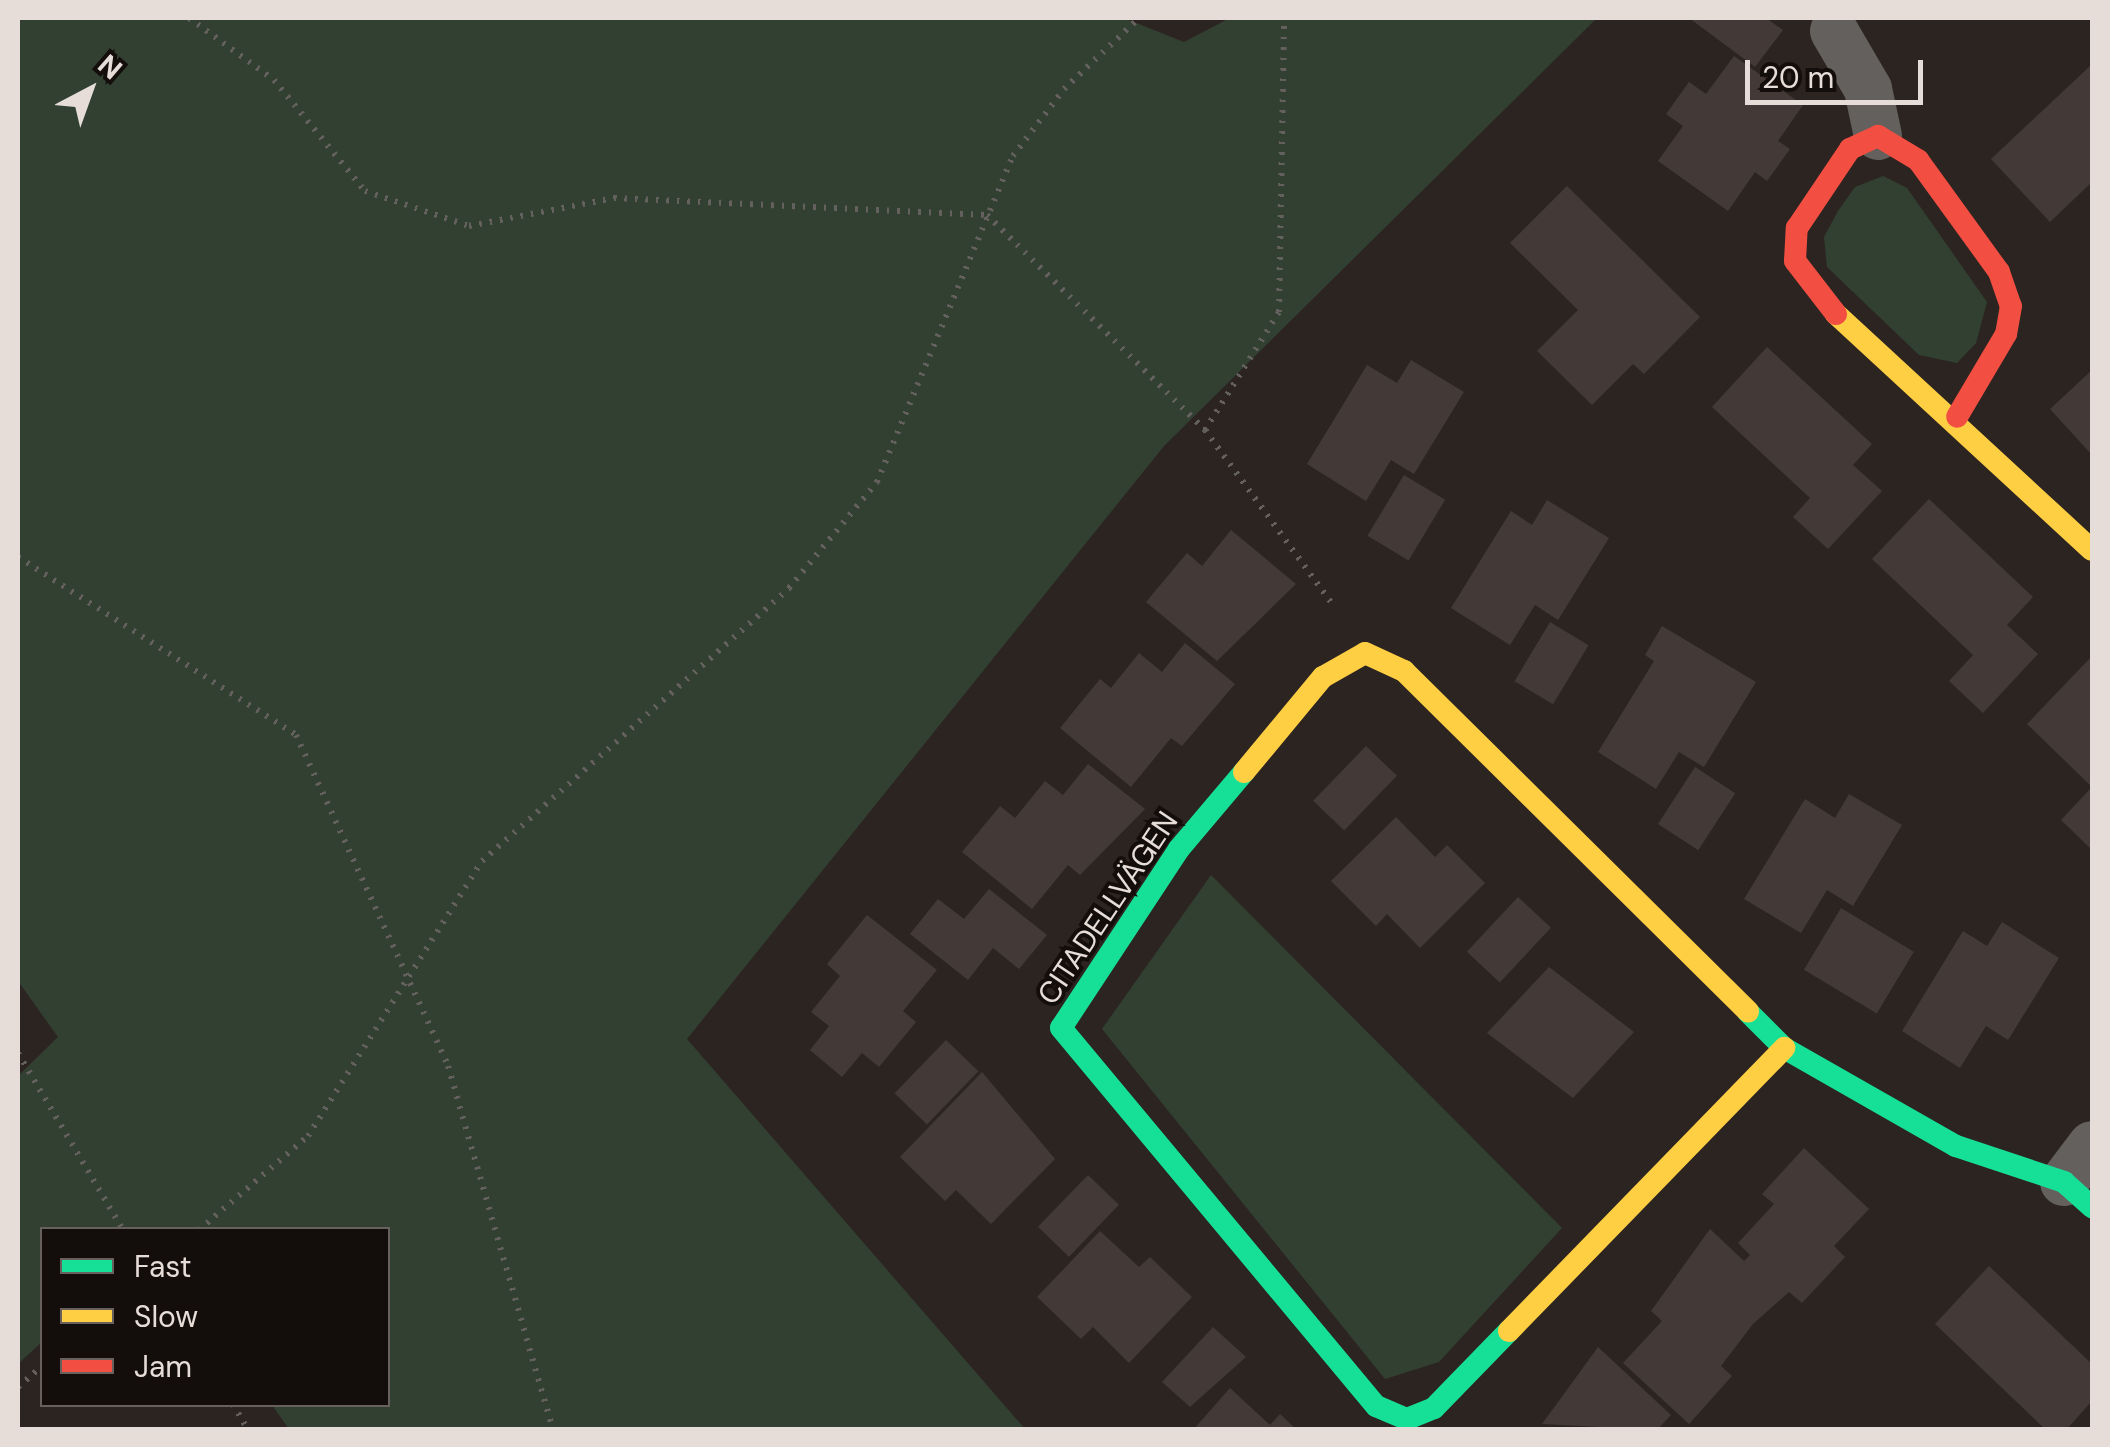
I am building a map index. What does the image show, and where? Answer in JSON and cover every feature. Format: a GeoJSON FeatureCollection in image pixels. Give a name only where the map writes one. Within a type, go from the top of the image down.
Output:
{"type":"FeatureCollection","features":[{"type":"Feature","properties":{"kind":"street"},"geometry":{"type":"LineString","coordinates":[[1834,30],[1868,89],[1878,136],[1918,160],[1999,272],[2011,306],[2006,334],[1957,417]]}},
{"type":"Feature","properties":{"kind":"street"},"geometry":{"type":"LineString","coordinates":[[1878,136],[1850,149],[1797,228],[1795,261],[1808,288],[1957,417],[2092,550]]}},
{"type":"Feature","properties":{"kind":"street"},"geometry":{"type":"LineString","coordinates":[[1365,653],[1404,671],[1784,1048],[1956,1146],[2078,1195],[2092,1145]]}},
{"type":"Feature","properties":{"kind":"street","name":"CITADELLVÄGEN"},"geometry":{"type":"LineString","coordinates":[[1365,653],[1323,677],[1179,849],[1061,1028],[1376,1406],[1407,1419],[1434,1408],[1784,1048]]}},
{"type":"Feature","properties":{"kind":"path"},"geometry":{"type":"LineString","coordinates":[[189,18],[274,80],[365,191],[469,226],[614,198],[987,215],[1205,430],[1365,653]]}},
{"type":"Feature","properties":{"kind":"path"},"geometry":{"type":"LineString","coordinates":[[203,1227],[308,1136],[482,861],[789,588],[877,482],[1012,156],[1064,89],[1140,18]]}},
{"type":"Feature","properties":{"kind":"path"},"geometry":{"type":"LineString","coordinates":[[1205,430],[1279,312],[1284,18]]}},
{"type":"Feature","properties":{"kind":"path"},"geometry":{"type":"LineString","coordinates":[[18,557],[296,735],[448,1066],[553,1430]]}},
{"type":"Feature","properties":{"kind":"path"},"geometry":{"type":"LineString","coordinates":[[18,1053],[121,1227]]}},
{"type":"Feature","properties":{"kind":"path"},"geometry":{"type":"LineString","coordinates":[[18,1388],[40,1368]]}},
{"type":"Feature","properties":{"kind":"path"},"geometry":{"type":"LineString","coordinates":[[234,1407],[248,1430]]}},
{"type":"Feature","properties":{"kind":"green space"},"geometry":{"type":"Polygon","coordinates":[[[18,18],[1124,18],[1184,42],[1230,18],[1597,18],[1164,446],[687,1039],[1025,1429],[289,1429],[273,1407],[390,1407],[390,1227],[40,1227],[40,1344],[18,1364],[18,1076],[58,1037],[18,981],[18,18]]]}},
{"type":"Feature","properties":{"kind":"green space"},"geometry":{"type":"Polygon","coordinates":[[[1883,176],[1907,188],[1987,302],[1976,343],[1957,363],[1919,355],[1827,267],[1824,237],[1838,211],[1855,187],[1883,176]]]}},
{"type":"Feature","properties":{"kind":"green space"},"geometry":{"type":"Polygon","coordinates":[[[1211,875],[1562,1228],[1439,1362],[1385,1379],[1102,1029],[1211,875]]]}},
{"type":"Feature","properties":{"kind":"building"},"geometry":{"type":"Polygon","coordinates":[[[1689,18],[1766,18],[1783,30],[1755,67],[1689,18]]]}},
{"type":"Feature","properties":{"kind":"building"},"geometry":{"type":"Polygon","coordinates":[[[1734,56],[1803,105],[1778,141],[1790,149],[1767,181],[1755,172],[1728,211],[1658,161],[1683,126],[1666,114],[1689,82],[1706,94],[1734,56]]]}},
{"type":"Feature","properties":{"kind":"building"},"geometry":{"type":"Polygon","coordinates":[[[2090,66],[2092,182],[2050,222],[1991,159],[2090,66]]]}},
{"type":"Feature","properties":{"kind":"building"},"geometry":{"type":"Polygon","coordinates":[[[1567,186],[1700,317],[1644,374],[1633,364],[1592,405],[1537,351],[1578,310],[1510,243],[1567,186]]]}},
{"type":"Feature","properties":{"kind":"building"},"geometry":{"type":"Polygon","coordinates":[[[1767,347],[1872,444],[1853,465],[1882,491],[1828,549],[1793,517],[1810,498],[1712,407],[1767,347]]]}},
{"type":"Feature","properties":{"kind":"building"},"geometry":{"type":"Polygon","coordinates":[[[1411,360],[1464,392],[1414,474],[1391,460],[1366,501],[1307,464],[1367,365],[1397,383],[1411,360]]]}},
{"type":"Feature","properties":{"kind":"building"},"geometry":{"type":"Polygon","coordinates":[[[2092,370],[2092,455],[2050,409],[2092,370]]]}},
{"type":"Feature","properties":{"kind":"building"},"geometry":{"type":"Polygon","coordinates":[[[1404,475],[1445,500],[1409,561],[1367,536],[1404,475]]]}},
{"type":"Feature","properties":{"kind":"building"},"geometry":{"type":"Polygon","coordinates":[[[1929,499],[2033,597],[2007,625],[2038,654],[1983,713],[1949,681],[1973,655],[1872,559],[1929,499]]]}},
{"type":"Feature","properties":{"kind":"building"},"geometry":{"type":"Polygon","coordinates":[[[1547,500],[1609,538],[1558,620],[1535,605],[1510,645],[1451,608],[1511,511],[1532,525],[1547,500]]]}},
{"type":"Feature","properties":{"kind":"building"},"geometry":{"type":"Polygon","coordinates":[[[1231,530],[1296,584],[1217,661],[1146,602],[1187,553],[1202,566],[1231,530]]]}},
{"type":"Feature","properties":{"kind":"building"},"geometry":{"type":"Polygon","coordinates":[[[1550,622],[1589,645],[1553,704],[1514,681],[1550,622]]]}},
{"type":"Feature","properties":{"kind":"building"},"geometry":{"type":"Polygon","coordinates":[[[1662,626],[1756,682],[1704,767],[1679,752],[1656,789],[1598,752],[1654,661],[1645,655],[1662,626]]]}},
{"type":"Feature","properties":{"kind":"building"},"geometry":{"type":"Polygon","coordinates":[[[1185,643],[1235,684],[1182,746],[1171,738],[1131,787],[1060,728],[1100,679],[1111,688],[1139,653],[1162,672],[1185,643]]]}},
{"type":"Feature","properties":{"kind":"building"},"geometry":{"type":"Polygon","coordinates":[[[2092,656],[2092,787],[2027,724],[2092,656]]]}},
{"type":"Feature","properties":{"kind":"building"},"geometry":{"type":"Polygon","coordinates":[[[1366,746],[1397,776],[1344,831],[1313,801],[1366,746]]]}},
{"type":"Feature","properties":{"kind":"building"},"geometry":{"type":"Polygon","coordinates":[[[1088,764],[1145,809],[1080,875],[1068,865],[1032,909],[962,852],[1000,806],[1015,818],[1045,781],[1063,795],[1088,764]]]}},
{"type":"Feature","properties":{"kind":"building"},"geometry":{"type":"Polygon","coordinates":[[[1695,767],[1735,793],[1698,850],[1658,824],[1695,767]]]}},
{"type":"Feature","properties":{"kind":"building"},"geometry":{"type":"Polygon","coordinates":[[[2092,787],[2092,850],[2061,820],[2092,787]]]}},
{"type":"Feature","properties":{"kind":"building"},"geometry":{"type":"Polygon","coordinates":[[[1849,794],[1902,825],[1853,906],[1827,890],[1801,933],[1744,899],[1805,799],[1835,818],[1849,794]]]}},
{"type":"Feature","properties":{"kind":"building"},"geometry":{"type":"Polygon","coordinates":[[[1396,817],[1435,857],[1447,845],[1485,883],[1420,948],[1387,914],[1376,926],[1331,881],[1396,817]]]}},
{"type":"Feature","properties":{"kind":"building"},"geometry":{"type":"Polygon","coordinates":[[[989,889],[1047,935],[1019,969],[993,948],[968,980],[910,934],[938,899],[964,919],[989,889]]]}},
{"type":"Feature","properties":{"kind":"building"},"geometry":{"type":"Polygon","coordinates":[[[1518,897],[1551,928],[1500,983],[1467,952],[1518,897]]]}},
{"type":"Feature","properties":{"kind":"building"},"geometry":{"type":"Polygon","coordinates":[[[1841,908],[1914,952],[1877,1013],[1804,970],[1841,908]]]}},
{"type":"Feature","properties":{"kind":"building"},"geometry":{"type":"Polygon","coordinates":[[[867,915],[937,970],[903,1011],[916,1022],[879,1067],[862,1053],[842,1077],[810,1050],[829,1026],[811,1012],[840,976],[827,964],[867,915]]]}},
{"type":"Feature","properties":{"kind":"building"},"geometry":{"type":"Polygon","coordinates":[[[2002,922],[2059,958],[2008,1040],[1986,1026],[1960,1068],[1902,1031],[1963,931],[1987,946],[2002,922]]]}},
{"type":"Feature","properties":{"kind":"building"},"geometry":{"type":"Polygon","coordinates":[[[1549,967],[1634,1032],[1573,1098],[1487,1033],[1549,967]]]}},
{"type":"Feature","properties":{"kind":"building"},"geometry":{"type":"Polygon","coordinates":[[[946,1040],[978,1071],[927,1124],[895,1093],[946,1040]]]}},
{"type":"Feature","properties":{"kind":"building"},"geometry":{"type":"Polygon","coordinates":[[[982,1072],[1055,1159],[991,1224],[956,1190],[945,1201],[900,1157],[982,1072]]]}},
{"type":"Feature","properties":{"kind":"building"},"geometry":{"type":"Polygon","coordinates":[[[1804,1148],[1869,1209],[1834,1246],[1845,1257],[1802,1303],[1789,1292],[1753,1324],[1721,1366],[1732,1376],[1689,1424],[1623,1363],[1662,1321],[1651,1311],[1710,1229],[1744,1261],[1750,1255],[1738,1243],[1774,1204],[1762,1194],[1804,1148]]]}},
{"type":"Feature","properties":{"kind":"building"},"geometry":{"type":"Polygon","coordinates":[[[1088,1175],[1119,1205],[1069,1257],[1038,1227],[1088,1175]]]}},
{"type":"Feature","properties":{"kind":"building"},"geometry":{"type":"Polygon","coordinates":[[[1100,1231],[1139,1267],[1150,1257],[1192,1297],[1129,1363],[1093,1327],[1081,1339],[1037,1297],[1100,1231]]]}},
{"type":"Feature","properties":{"kind":"building"},"geometry":{"type":"Polygon","coordinates":[[[1989,1266],[2092,1364],[2092,1401],[2066,1430],[2046,1430],[1935,1324],[1989,1266]]]}},
{"type":"Feature","properties":{"kind":"building"},"geometry":{"type":"Polygon","coordinates":[[[1213,1327],[1246,1357],[1190,1407],[1162,1382],[1213,1327]]]}},
{"type":"Feature","properties":{"kind":"building"},"geometry":{"type":"Polygon","coordinates":[[[1598,1347],[1671,1415],[1657,1430],[1542,1424],[1598,1347]]]}},
{"type":"Feature","properties":{"kind":"building"},"geometry":{"type":"Polygon","coordinates":[[[1230,1388],[1270,1425],[1280,1414],[1297,1430],[1193,1430],[1230,1388]]]}},
{"type":"Feature","properties":{"kind":"traffic: fast"},"geometry":{"type":"LineString","coordinates":[[1244,772],[1179,849],[1061,1028],[1376,1406],[1407,1419],[1434,1408],[1509,1331]]}},
{"type":"Feature","properties":{"kind":"traffic: fast"},"geometry":{"type":"LineString","coordinates":[[1748,1012],[1784,1048],[1956,1146],[2064,1182],[2092,1207]]}},
{"type":"Feature","properties":{"kind":"traffic: slow"},"geometry":{"type":"LineString","coordinates":[[1836,314],[2092,550]]}},
{"type":"Feature","properties":{"kind":"traffic: slow"},"geometry":{"type":"LineString","coordinates":[[1244,772],[1323,677],[1365,653],[1404,671],[1748,1012]]}},
{"type":"Feature","properties":{"kind":"traffic: slow"},"geometry":{"type":"LineString","coordinates":[[1509,1331],[1784,1048]]}},
{"type":"Feature","properties":{"kind":"traffic: jam"},"geometry":{"type":"LineString","coordinates":[[1836,314],[1795,261],[1797,228],[1850,149],[1878,136],[1918,160],[1999,272],[2011,306],[2006,334],[1957,417]]}}]}
